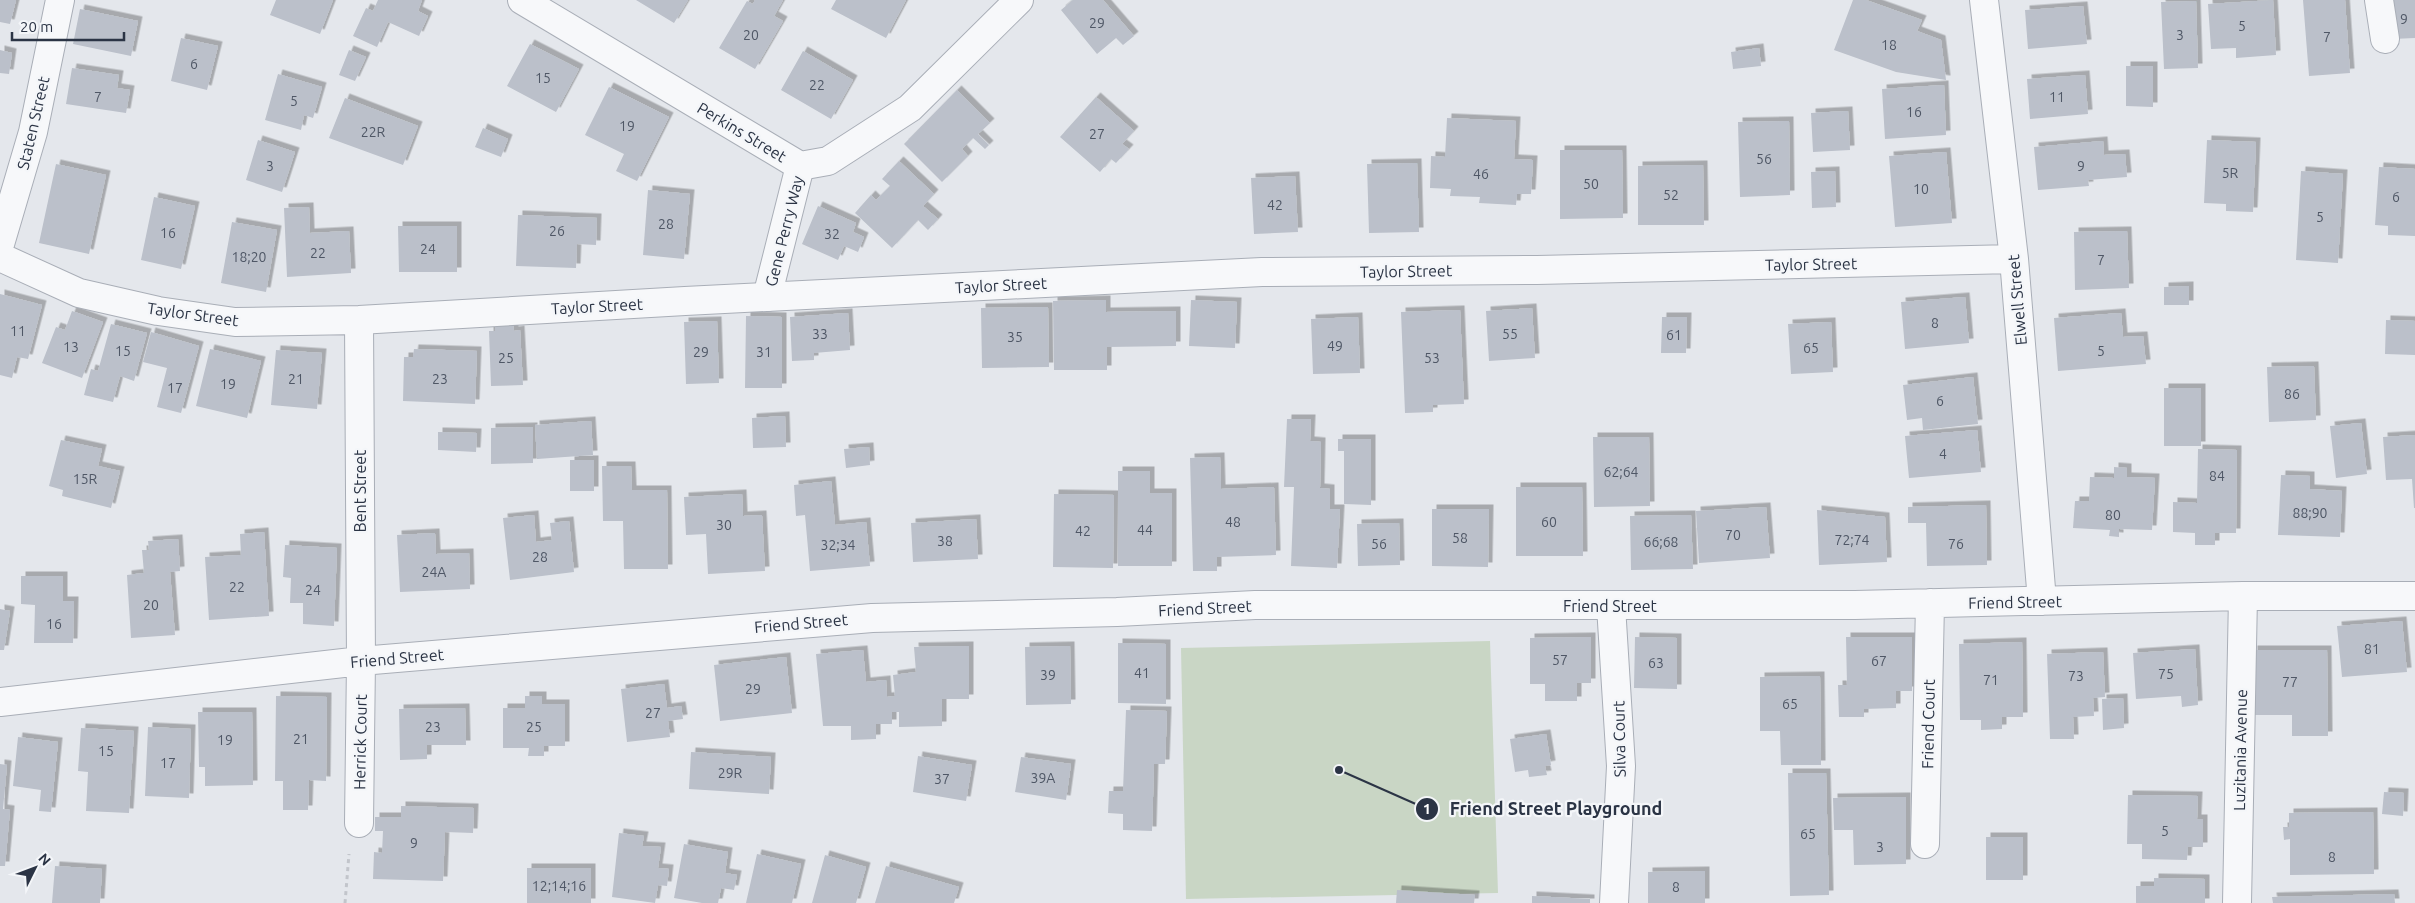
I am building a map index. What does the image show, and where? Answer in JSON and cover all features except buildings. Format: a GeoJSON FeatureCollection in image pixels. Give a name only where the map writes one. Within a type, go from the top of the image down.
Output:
{"type":"FeatureCollection","features":[{"type":"Feature","properties":{"kind":"street","name":"Staten Street"},"geometry":{"type":"LineString","coordinates":[[0,244],[33,132],[60,0]]}},
{"type":"Feature","properties":{"kind":"street","name":"Perkins Street"},"geometry":{"type":"LineString","coordinates":[[522,0],[800,166],[828,161],[910,108],[1019,0]]}},
{"type":"Feature","properties":{"kind":"street","name":"Elwell Street"},"geometry":{"type":"LineString","coordinates":[[1984,0],[2014,259],[2042,602]]}},
{"type":"Feature","properties":{"kind":"street"},"geometry":{"type":"LineString","coordinates":[[2379,0],[2385,39]]}},
{"type":"Feature","properties":{"kind":"street","name":"Gene Perry Way"},"geometry":{"type":"LineString","coordinates":[[767,297],[800,166]]}},
{"type":"Feature","properties":{"kind":"street","name":"Taylor Street"},"geometry":{"type":"LineString","coordinates":[[0,257],[79,293],[158,311],[235,322],[359,320],[1262,272],[1537,270],[2014,259]]}},
{"type":"Feature","properties":{"kind":"street","name":"Bent Street"},"geometry":{"type":"LineString","coordinates":[[359,320],[361,661]]}},
{"type":"Feature","properties":{"kind":"street","name":"Friend Street"},"geometry":{"type":"LineString","coordinates":[[0,702],[361,661],[872,618],[1117,612],[1255,605],[1611,606],[2042,602],[2243,596],[2415,596]]}},
{"type":"Feature","properties":{"kind":"street","name":"Luzitania Avenue"},"geometry":{"type":"LineString","coordinates":[[2237,903],[2243,596]]}},
{"type":"Feature","properties":{"kind":"street","name":"Friend Court"},"geometry":{"type":"LineString","coordinates":[[1925,844],[1930,603]]}},
{"type":"Feature","properties":{"kind":"street","name":"Silva Court"},"geometry":{"type":"LineString","coordinates":[[1611,606],[1621,766],[1614,903]]}},
{"type":"Feature","properties":{"kind":"street","name":"Herrick Court"},"geometry":{"type":"LineString","coordinates":[[360,824],[361,661]]}},
{"type":"Feature","properties":{"kind":"path"},"geometry":{"type":"LineString","coordinates":[[345,903],[350,843],[360,824]]}},
{"type":"Feature","properties":{"kind":"green space"},"geometry":{"type":"Polygon","coordinates":[[[1490,641],[1498,893],[1186,899],[1181,648],[1490,641]]]}},
{"type":"Feature","properties":{"kind":"place","name":"Friend Street Playground"},"geometry":{"type":"Point","coordinates":[1339,770]}}]}
